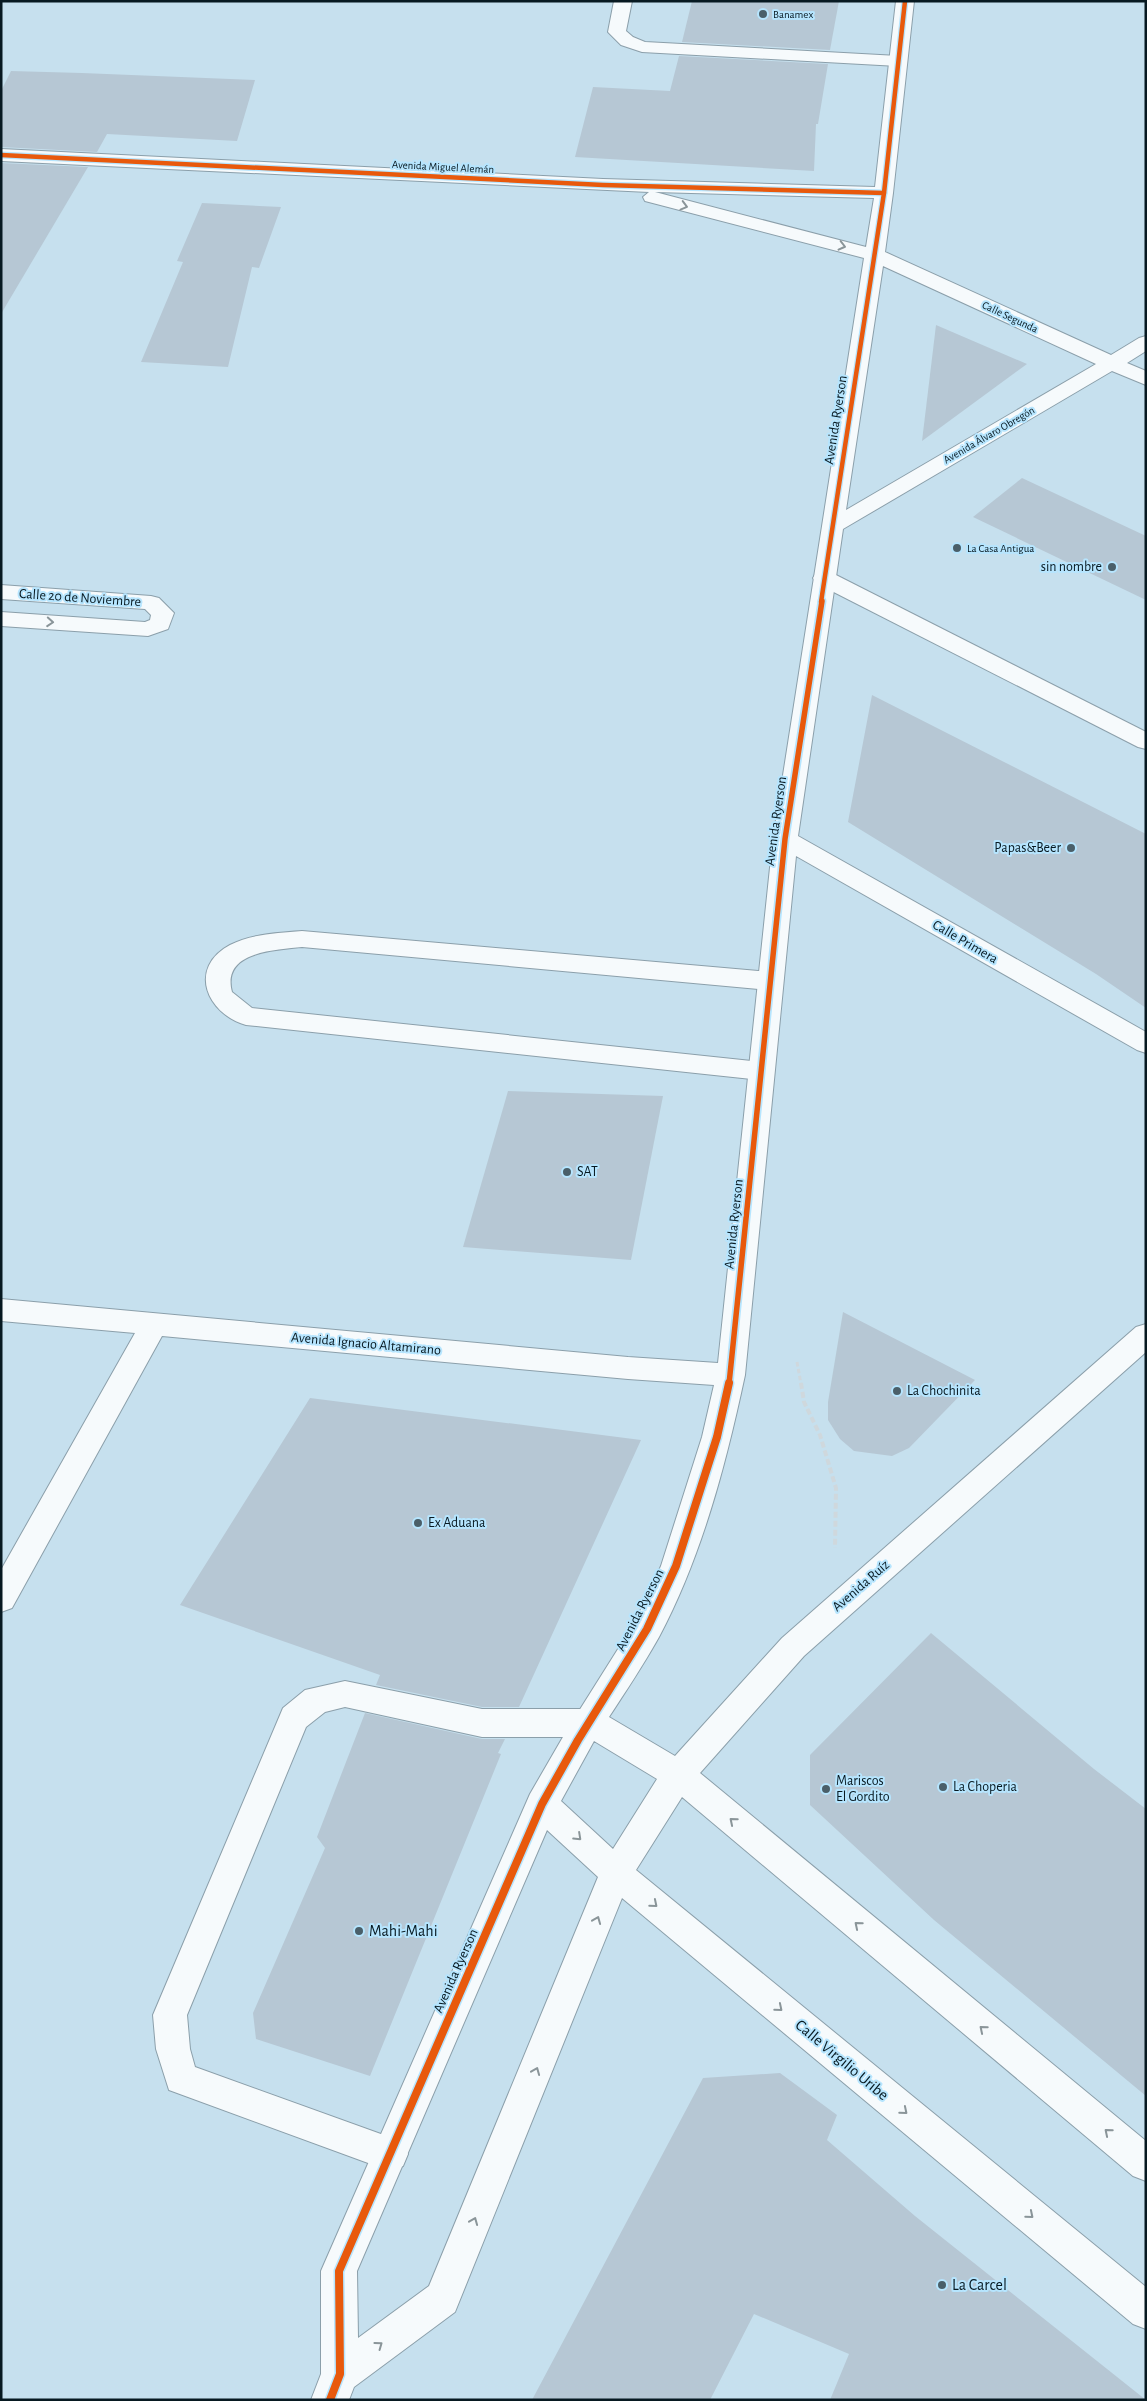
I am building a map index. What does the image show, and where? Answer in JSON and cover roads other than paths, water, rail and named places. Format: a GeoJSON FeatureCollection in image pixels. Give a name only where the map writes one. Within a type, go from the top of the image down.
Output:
{"type":"FeatureCollection","features":[{"type":"Feature","properties":{"kind":"street"},"geometry":{"type":"LineString","coordinates":[[623,1],[617,32],[626,41],[642,47],[898,61]]}},
{"type":"Feature","properties":{"kind":"street","name":"Avenida Ryerson"},"geometry":{"type":"LineString","coordinates":[[335,2387],[339,2271],[542,1804],[578,1740],[591,1723],[647,1629],[676,1566],[717,1437],[732,1375],[785,839],[884,193],[905,1]]}},
{"type":"Feature","properties":{"kind":"street","name":"Avenida Miguel Alemán"},"geometry":{"type":"LineString","coordinates":[[1,155],[603,185],[884,193]]}},
{"type":"Feature","properties":{"kind":"street","name":"Avenida Miguel Alemán"},"geometry":{"type":"LineString","coordinates":[[603,185],[875,255]]}},
{"type":"Feature","properties":{"kind":"street","name":"Calle Segunda"},"geometry":{"type":"LineString","coordinates":[[875,255],[1146,379]]}},
{"type":"Feature","properties":{"kind":"street","name":"Avenida Álvaro Obregón"},"geometry":{"type":"LineString","coordinates":[[832,527],[1146,342]]}},
{"type":"Feature","properties":{"kind":"street"},"geometry":{"type":"LineString","coordinates":[[824,578],[1146,742]]}},
{"type":"Feature","properties":{"kind":"street","name":"Calle 20 de Noviembre"},"geometry":{"type":"LineString","coordinates":[[1,592],[152,603],[163,613],[160,624],[148,629],[1,619]]}},
{"type":"Feature","properties":{"kind":"street","name":"Calle Primera"},"geometry":{"type":"LineString","coordinates":[[785,839],[1146,1044]]}},
{"type":"Feature","properties":{"kind":"street"},"geometry":{"type":"LineString","coordinates":[[761,1071],[246,1016],[225,1002],[217,986],[220,969],[231,954],[257,945],[302,939],[770,981]]}},
{"type":"Feature","properties":{"kind":"street","name":"Avenida Ignacio Altamirano"},"geometry":{"type":"LineString","coordinates":[[1,1310],[628,1368],[732,1375]]}},
{"type":"Feature","properties":{"kind":"street"},"geometry":{"type":"LineString","coordinates":[[1,1598],[154,1325]]}},
{"type":"Feature","properties":{"kind":"street","name":"Avenida Ruíz"},"geometry":{"type":"LineString","coordinates":[[616,1873],[678,1775],[793,1646],[1146,1335]]}},
{"type":"Feature","properties":{"kind":"street"},"geometry":{"type":"LineString","coordinates":[[390,2154],[181,2078],[173,2049],[170,2015],[294,1718],[316,1700],[345,1694],[482,1723],[591,1723],[678,1775],[1146,2164]]}},
{"type":"Feature","properties":{"kind":"street","name":"Calle Virgilio Uribe"},"geometry":{"type":"LineString","coordinates":[[542,1804],[616,1873],[1146,2311]]}},
{"type":"Feature","properties":{"kind":"street","name":"Avenida Ryerson"},"geometry":{"type":"LineString","coordinates":[[335,2387],[442,2299],[616,1873]]}},
{"type":"Feature","properties":{"kind":"place","name":"Banamex"},"geometry":{"type":"Point","coordinates":[763,14]}},
{"type":"Feature","properties":{"kind":"place","name":"La Casa Antigua"},"geometry":{"type":"Point","coordinates":[957,548]}},
{"type":"Feature","properties":{"kind":"place","name":"sin nombre"},"geometry":{"type":"Point","coordinates":[1112,567]}},
{"type":"Feature","properties":{"kind":"place","name":"Papas&Beer"},"geometry":{"type":"Point","coordinates":[1071,848]}},
{"type":"Feature","properties":{"kind":"place","name":"SAT"},"geometry":{"type":"Point","coordinates":[567,1172]}},
{"type":"Feature","properties":{"kind":"place","name":"La Chochinita"},"geometry":{"type":"Point","coordinates":[897,1391]}},
{"type":"Feature","properties":{"kind":"place","name":"Ex Aduana"},"geometry":{"type":"Point","coordinates":[418,1523]}},
{"type":"Feature","properties":{"kind":"place","name":"La Choperia"},"geometry":{"type":"Point","coordinates":[943,1787]}},
{"type":"Feature","properties":{"kind":"place","name":"Mariscos El Gordito"},"geometry":{"type":"Point","coordinates":[826,1789]}},
{"type":"Feature","properties":{"kind":"place","name":"Mahi-Mahi"},"geometry":{"type":"Point","coordinates":[359,1931]}},
{"type":"Feature","properties":{"kind":"place","name":"La Carcel"},"geometry":{"type":"Point","coordinates":[942,2285]}}]}
